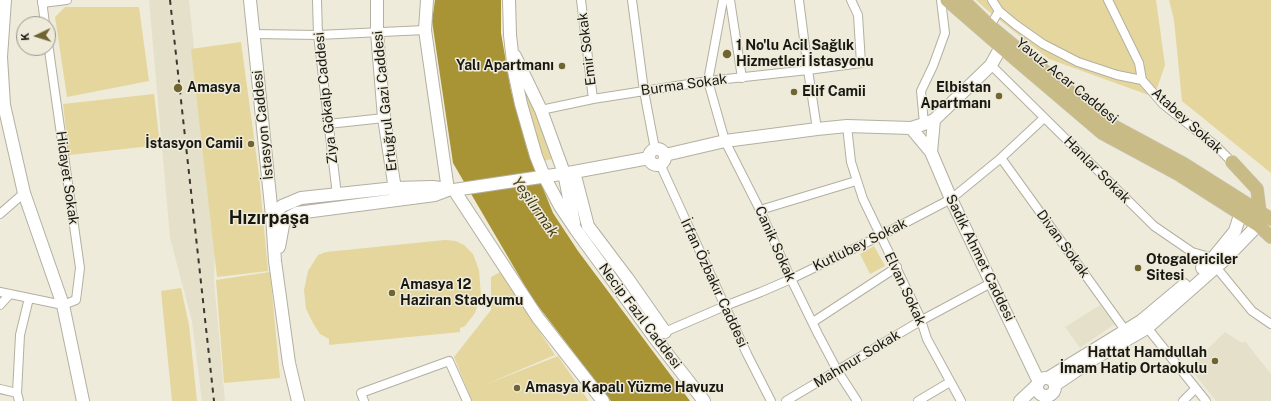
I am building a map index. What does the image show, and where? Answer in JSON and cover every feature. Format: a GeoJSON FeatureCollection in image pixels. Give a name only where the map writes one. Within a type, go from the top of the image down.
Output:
{"type":"FeatureCollection","features":[{"type":"Feature","properties":{"kind":"main road","name":"Yavuz Acar Caddesi"},"geometry":{"type":"LineString","coordinates":[[947,0],[1102,133],[1241,209],[1263,219],[1271,237]]}},
{"type":"Feature","properties":{"kind":"main road","name":"Yavuz Acar Caddesi"},"geometry":{"type":"LineString","coordinates":[[963,0],[990,26],[1108,123],[1184,164],[1241,209]]}},
{"type":"Feature","properties":{"kind":"main road"},"geometry":{"type":"LineString","coordinates":[[1232,162],[1246,186],[1241,209]]}},
{"type":"Feature","properties":{"kind":"main road"},"geometry":{"type":"LineString","coordinates":[[1232,162],[1257,189],[1263,219]]}},
{"type":"Feature","properties":{"kind":"street"},"geometry":{"type":"LineString","coordinates":[[5,0],[1,57],[4,105],[24,193],[63,305],[83,401]]}},
{"type":"Feature","properties":{"kind":"street"},"geometry":{"type":"LineString","coordinates":[[44,16],[42,1],[67,0]]}},
{"type":"Feature","properties":{"kind":"street","name":"İstasyon Caddesi"},"geometry":{"type":"LineString","coordinates":[[244,0],[246,15],[254,34]]}},
{"type":"Feature","properties":{"kind":"street","name":"İstasyon Caddesi"},"geometry":{"type":"LineString","coordinates":[[250,0],[276,261]]}},
{"type":"Feature","properties":{"kind":"street","name":"Ziya Gökalp Caddesi"},"geometry":{"type":"LineString","coordinates":[[317,0],[318,35],[337,196]]}},
{"type":"Feature","properties":{"kind":"street","name":"Ertuğrul Gazi Caddesi"},"geometry":{"type":"LineString","coordinates":[[377,0],[377,32],[384,118],[396,201]]}},
{"type":"Feature","properties":{"kind":"street"},"geometry":{"type":"LineString","coordinates":[[427,0],[425,30],[454,190],[538,318],[603,401]]}},
{"type":"Feature","properties":{"kind":"street","name":"Necip Fazıl Caddesi"},"geometry":{"type":"LineString","coordinates":[[509,0],[514,71],[521,104],[542,176],[576,230],[660,335]]}},
{"type":"Feature","properties":{"kind":"street","name":"Emir Sokak"},"geometry":{"type":"LineString","coordinates":[[581,0],[593,98]]}},
{"type":"Feature","properties":{"kind":"street","name":"İrfan Özbakır Caddesi"},"geometry":{"type":"LineString","coordinates":[[632,0],[644,91],[657,156],[747,354],[772,401]]}},
{"type":"Feature","properties":{"kind":"street"},"geometry":{"type":"LineString","coordinates":[[708,82],[723,0]]}},
{"type":"Feature","properties":{"kind":"street"},"geometry":{"type":"LineString","coordinates":[[730,0],[742,78]]}},
{"type":"Feature","properties":{"kind":"street"},"geometry":{"type":"LineString","coordinates":[[799,0],[817,129]]}},
{"type":"Feature","properties":{"kind":"street","name":"Burma Sokak"},"geometry":{"type":"LineString","coordinates":[[541,110],[593,98],[861,63],[858,15],[851,0]]}},
{"type":"Feature","properties":{"kind":"street"},"geometry":{"type":"LineString","coordinates":[[929,122],[921,91],[933,66],[945,33],[941,0]]}},
{"type":"Feature","properties":{"kind":"street","name":"Atabey Sokak"},"geometry":{"type":"LineString","coordinates":[[992,0],[999,11],[1043,44],[1078,62],[1142,80]]}},
{"type":"Feature","properties":{"kind":"street","name":"Atabey Sokak"},"geometry":{"type":"LineString","coordinates":[[1108,0],[1139,63],[1142,80],[1163,104],[1216,146],[1232,162]]}},
{"type":"Feature","properties":{"kind":"street"},"geometry":{"type":"LineString","coordinates":[[990,26],[999,11]]}},
{"type":"Feature","properties":{"kind":"street"},"geometry":{"type":"LineString","coordinates":[[254,34],[318,35],[425,30]]}},
{"type":"Feature","properties":{"kind":"street"},"geometry":{"type":"LineString","coordinates":[[298,401],[290,363],[276,261],[284,220],[297,213],[435,195],[454,190],[569,172],[657,156],[725,141],[847,126],[911,128],[929,122],[991,65],[1000,47]]}},
{"type":"Feature","properties":{"kind":"street"},"geometry":{"type":"LineString","coordinates":[[512,49],[569,172]]}},
{"type":"Feature","properties":{"kind":"street","name":"Hidayet Sokak"},"geometry":{"type":"LineString","coordinates":[[50,56],[80,268],[76,300],[63,305]]}},
{"type":"Feature","properties":{"kind":"street","name":"Hanlar Sokak"},"geometry":{"type":"LineString","coordinates":[[991,65],[1154,226],[1192,252],[1215,263]]}},
{"type":"Feature","properties":{"kind":"street","name":"Canik Sokak"},"geometry":{"type":"LineString","coordinates":[[708,82],[725,141],[760,210],[791,279],[837,370],[858,401]]}},
{"type":"Feature","properties":{"kind":"street"},"geometry":{"type":"LineString","coordinates":[[328,124],[384,118]]}},
{"type":"Feature","properties":{"kind":"street","name":"Kutlubey Sokak"},"geometry":{"type":"LineString","coordinates":[[660,335],[791,279],[880,236],[951,199],[1001,158],[1044,118]]}},
{"type":"Feature","properties":{"kind":"street","name":"Sadık Ahmet Caddesi"},"geometry":{"type":"LineString","coordinates":[[929,122],[931,152]]}},
{"type":"Feature","properties":{"kind":"street","name":"Elvan Sokak"},"geometry":{"type":"LineString","coordinates":[[847,126],[851,162],[863,199],[922,320],[927,339],[961,401]]}},
{"type":"Feature","properties":{"kind":"street","name":"Sadık Ahmet Caddesi"},"geometry":{"type":"LineString","coordinates":[[911,128],[931,152],[951,199],[1031,364],[1046,389]]}},
{"type":"Feature","properties":{"kind":"street","name":"Divan Sokak"},"geometry":{"type":"LineString","coordinates":[[1001,158],[1125,330]]}},
{"type":"Feature","properties":{"kind":"street","name":"Necip Fazıl Caddesi"},"geometry":{"type":"LineString","coordinates":[[569,172],[576,230]]}},
{"type":"Feature","properties":{"kind":"street","name":"Necip Fazıl Caddesi"},"geometry":{"type":"LineString","coordinates":[[569,172],[588,226],[628,279],[660,335],[704,401]]}},
{"type":"Feature","properties":{"kind":"street"},"geometry":{"type":"LineString","coordinates":[[760,210],[856,180]]}},
{"type":"Feature","properties":{"kind":"street"},"geometry":{"type":"LineString","coordinates":[[272,216],[282,206],[301,198],[337,196],[395,188],[433,187],[454,190]]}},
{"type":"Feature","properties":{"kind":"street"},"geometry":{"type":"LineString","coordinates":[[2,210],[24,193]]}},
{"type":"Feature","properties":{"kind":"street"},"geometry":{"type":"LineString","coordinates":[[1215,263],[1235,231],[1241,209]]}},
{"type":"Feature","properties":{"kind":"street"},"geometry":{"type":"LineString","coordinates":[[1020,401],[1046,389],[1144,325],[1263,219]]}},
{"type":"Feature","properties":{"kind":"street"},"geometry":{"type":"LineString","coordinates":[[1215,263],[1252,311],[1271,324]]}},
{"type":"Feature","properties":{"kind":"street"},"geometry":{"type":"LineString","coordinates":[[813,322],[897,268]]}},
{"type":"Feature","properties":{"kind":"street","name":"Mahmur Sokak"},"geometry":{"type":"LineString","coordinates":[[786,401],[922,320],[992,283]]}},
{"type":"Feature","properties":{"kind":"street"},"geometry":{"type":"LineString","coordinates":[[0,292],[63,305]]}},
{"type":"Feature","properties":{"kind":"street"},"geometry":{"type":"LineString","coordinates":[[0,305],[10,294]]}},
{"type":"Feature","properties":{"kind":"street"},"geometry":{"type":"LineString","coordinates":[[0,389],[18,397],[20,335],[29,298]]}},
{"type":"Feature","properties":{"kind":"street"},"geometry":{"type":"LineString","coordinates":[[1046,389],[1125,330],[1144,325]]}},
{"type":"Feature","properties":{"kind":"street"},"geometry":{"type":"LineString","coordinates":[[1144,325],[1206,401]]}},
{"type":"Feature","properties":{"kind":"street"},"geometry":{"type":"LineString","coordinates":[[364,401],[361,392],[449,361],[467,401]]}},
{"type":"Feature","properties":{"kind":"street"},"geometry":{"type":"LineString","coordinates":[[918,401],[950,382]]}},
{"type":"Feature","properties":{"kind":"street"},"geometry":{"type":"LineString","coordinates":[[1183,401],[1195,389]]}},
{"type":"Feature","properties":{"kind":"shaded area"},"geometry":{"type":"Polygon","coordinates":[[[149,0],[189,0],[215,250],[214,281],[225,401],[202,401],[192,321],[170,238],[149,0]]]}},
{"type":"Feature","properties":{"kind":"shaded area"},"geometry":{"type":"Polygon","coordinates":[[[976,0],[1156,0],[1165,65],[1154,97],[1049,59],[976,0]]]}},
{"type":"Feature","properties":{"kind":"shaded area"},"geometry":{"type":"Polygon","coordinates":[[[1169,0],[1271,0],[1271,173],[1182,101],[1174,20],[1169,0]]]}},
{"type":"Feature","properties":{"kind":"shaded area"},"geometry":{"type":"Polygon","coordinates":[[[65,7],[139,7],[149,81],[67,97],[56,16],[65,7]]]}},
{"type":"Feature","properties":{"kind":"shaded area"},"geometry":{"type":"Polygon","coordinates":[[[241,42],[259,175],[268,271],[217,277],[191,49],[241,42]]]}},
{"type":"Feature","properties":{"kind":"shaded area"},"geometry":{"type":"Polygon","coordinates":[[[519,71],[557,158],[543,161],[536,140],[519,71]]]}},
{"type":"Feature","properties":{"kind":"shaded area"},"geometry":{"type":"Polygon","coordinates":[[[154,94],[160,145],[69,155],[63,104],[154,94]]]}},
{"type":"Feature","properties":{"kind":"shaded area","name":"Amasya 12 Haziran Stadyumu"},"geometry":{"type":"Polygon","coordinates":[[[445,240],[456,241],[464,245],[473,254],[479,270],[481,296],[475,313],[465,326],[460,328],[460,332],[329,345],[329,339],[320,334],[306,309],[304,290],[308,271],[318,255],[326,252],[445,240]]]}},
{"type":"Feature","properties":{"kind":"shaded area"},"geometry":{"type":"Polygon","coordinates":[[[874,246],[885,266],[870,274],[860,254],[874,246]]]}},
{"type":"Feature","properties":{"kind":"shaded area"},"geometry":{"type":"Polygon","coordinates":[[[270,272],[280,378],[224,383],[216,280],[270,272]]]}},
{"type":"Feature","properties":{"kind":"shaded area"},"geometry":{"type":"Polygon","coordinates":[[[500,272],[555,355],[484,385],[558,356],[588,401],[472,401],[454,357],[491,310],[491,277],[500,272]]]}},
{"type":"Feature","properties":{"kind":"shaded area"},"geometry":{"type":"Polygon","coordinates":[[[181,288],[189,325],[197,401],[172,401],[161,291],[181,288]]]}},
{"type":"Feature","properties":{"kind":"shaded area"},"geometry":{"type":"Polygon","coordinates":[[[1100,305],[1115,324],[1080,348],[1065,327],[1100,305]]]}},
{"type":"Feature","properties":{"kind":"shaded area"},"geometry":{"type":"Polygon","coordinates":[[[1225,332],[1242,343],[1245,341],[1271,374],[1271,401],[1216,401],[1189,367],[1225,332]]]}},
{"type":"Feature","properties":{"kind":"water","name":"Yeşilırmak"},"geometry":{"type":"Polygon","coordinates":[[[435,0],[501,0],[501,33],[511,91],[527,149],[553,213],[578,251],[690,401],[611,401],[532,298],[453,163],[432,21],[435,0]]]}},
{"type":"Feature","properties":{"kind":"railway"},"geometry":{"type":"LineString","coordinates":[[170,0],[214,401]]}},
{"type":"Feature","properties":{"kind":"place","name":"1 No'lu Acil Sağlık Hizmetleri İstasyonu"},"geometry":{"type":"Point","coordinates":[727,54]}},
{"type":"Feature","properties":{"kind":"place","name":"Yalı Apartmanı"},"geometry":{"type":"Point","coordinates":[562,66]}},
{"type":"Feature","properties":{"kind":"place","name":"Amasya"},"geometry":{"type":"Point","coordinates":[178,88]}},
{"type":"Feature","properties":{"kind":"place","name":"Elif Camii"},"geometry":{"type":"Point","coordinates":[794,92]}},
{"type":"Feature","properties":{"kind":"place","name":"Elbistan Apartmanı"},"geometry":{"type":"Point","coordinates":[999,96]}},
{"type":"Feature","properties":{"kind":"place","name":"İstasyon Camii"},"geometry":{"type":"Point","coordinates":[251,144]}},
{"type":"Feature","properties":{"kind":"place","name":"Otogalericiler Sitesi"},"geometry":{"type":"Point","coordinates":[1138,268]}},
{"type":"Feature","properties":{"kind":"place","name":"Amasya 12 Haziran Stadyumu"},"geometry":{"type":"Point","coordinates":[392,293]}},
{"type":"Feature","properties":{"kind":"place","name":"Hattat Hamdullah İmam Hatip Ortaokulu"},"geometry":{"type":"Point","coordinates":[1215,361]}},
{"type":"Feature","properties":{"kind":"place","name":"Amasya Kapalı Yüzme Havuzu"},"geometry":{"type":"Point","coordinates":[517,388]}},
{"type":"Feature","properties":{"kind":"district","name":"Hızırpaşa"},"geometry":{"type":"Point","coordinates":[269,218]}}]}
